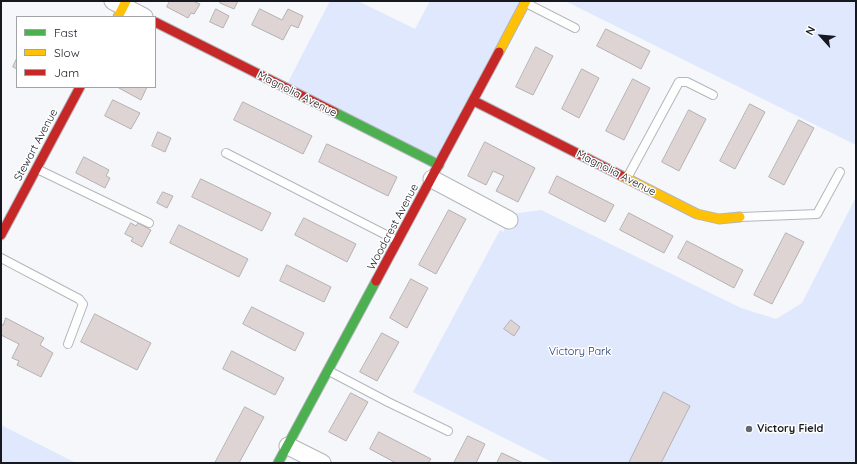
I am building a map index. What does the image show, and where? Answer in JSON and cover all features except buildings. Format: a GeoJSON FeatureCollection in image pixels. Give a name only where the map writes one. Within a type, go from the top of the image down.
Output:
{"type":"FeatureCollection","features":[{"type":"Feature","properties":{"kind":"street","name":"Woodcrest Avenue"},"geometry":{"type":"LineString","coordinates":[[278,463],[436,172],[526,2]]}},
{"type":"Feature","properties":{"kind":"street"},"geometry":{"type":"LineString","coordinates":[[120,6],[142,16]]}},
{"type":"Feature","properties":{"kind":"street","name":"Magnolia Avenue"},"geometry":{"type":"LineString","coordinates":[[156,23],[436,172]]}},
{"type":"Feature","properties":{"kind":"street","name":"Stewart Avenue"},"geometry":{"type":"LineString","coordinates":[[1,235],[79,88]]}},
{"type":"Feature","properties":{"kind":"street","name":"Magnolia Avenue"},"geometry":{"type":"LineString","coordinates":[[474,101],[697,214],[712,219],[733,219],[740,217]]}},
{"type":"Feature","properties":{"kind":"street"},"geometry":{"type":"LineString","coordinates":[[436,172],[509,220]]}},
{"type":"Feature","properties":{"kind":"street"},"geometry":{"type":"LineString","coordinates":[[288,446],[322,463]]}},
{"type":"Feature","properties":{"kind":"lane"},"geometry":{"type":"LineString","coordinates":[[526,2],[575,28]]}},
{"type":"Feature","properties":{"kind":"lane"},"geometry":{"type":"LineString","coordinates":[[627,179],[679,82],[687,82],[713,95]]}},
{"type":"Feature","properties":{"kind":"lane"},"geometry":{"type":"LineString","coordinates":[[226,153],[398,241]]}},
{"type":"Feature","properties":{"kind":"lane"},"geometry":{"type":"LineString","coordinates":[[37,168],[149,223]]}},
{"type":"Feature","properties":{"kind":"lane"},"geometry":{"type":"LineString","coordinates":[[740,217],[817,214],[840,172]]}},
{"type":"Feature","properties":{"kind":"lane"},"geometry":{"type":"LineString","coordinates":[[1,258],[79,299],[83,304],[68,344]]}},
{"type":"Feature","properties":{"kind":"lane"},"geometry":{"type":"LineString","coordinates":[[329,370],[388,402],[448,431]]}},
{"type":"Feature","properties":{"kind":"green space"},"geometry":{"type":"Polygon","coordinates":[[[330,1],[358,1],[415,29],[430,1],[526,1],[439,165],[285,88],[330,1]]]}},
{"type":"Feature","properties":{"kind":"green space"},"geometry":{"type":"Polygon","coordinates":[[[565,1],[856,1],[856,145],[565,1]]]}},
{"type":"Feature","properties":{"kind":"green space","name":"Victory Park"},"geometry":{"type":"Polygon","coordinates":[[[856,197],[856,463],[554,463],[413,392],[500,230],[503,232],[512,214],[541,210],[741,308],[776,319],[802,303],[856,197]]]}},
{"type":"Feature","properties":{"kind":"green space"},"geometry":{"type":"Polygon","coordinates":[[[1,425],[76,463],[1,463],[1,425]]]}},
{"type":"Feature","properties":{"kind":"traffic: fast"},"geometry":{"type":"LineString","coordinates":[[334,112],[439,165]]}},
{"type":"Feature","properties":{"kind":"traffic: fast"},"geometry":{"type":"LineString","coordinates":[[278,463],[376,281]]}},
{"type":"Feature","properties":{"kind":"traffic: slow"},"geometry":{"type":"LineString","coordinates":[[118,16],[126,1]]}},
{"type":"Feature","properties":{"kind":"traffic: slow"},"geometry":{"type":"LineString","coordinates":[[499,52],[526,1]]}},
{"type":"Feature","properties":{"kind":"traffic: slow"},"geometry":{"type":"LineString","coordinates":[[622,176],[697,214],[719,219],[740,217]]}},
{"type":"Feature","properties":{"kind":"traffic: jam"},"geometry":{"type":"LineString","coordinates":[[156,23],[334,112]]}},
{"type":"Feature","properties":{"kind":"traffic: jam"},"geometry":{"type":"LineString","coordinates":[[376,281],[499,52]]}},
{"type":"Feature","properties":{"kind":"traffic: jam"},"geometry":{"type":"LineString","coordinates":[[1,235],[79,88]]}},
{"type":"Feature","properties":{"kind":"traffic: jam"},"geometry":{"type":"LineString","coordinates":[[474,101],[622,176]]}},
{"type":"Feature","properties":{"kind":"place","name":"Victory Field"},"geometry":{"type":"Point","coordinates":[749,429]}}]}
